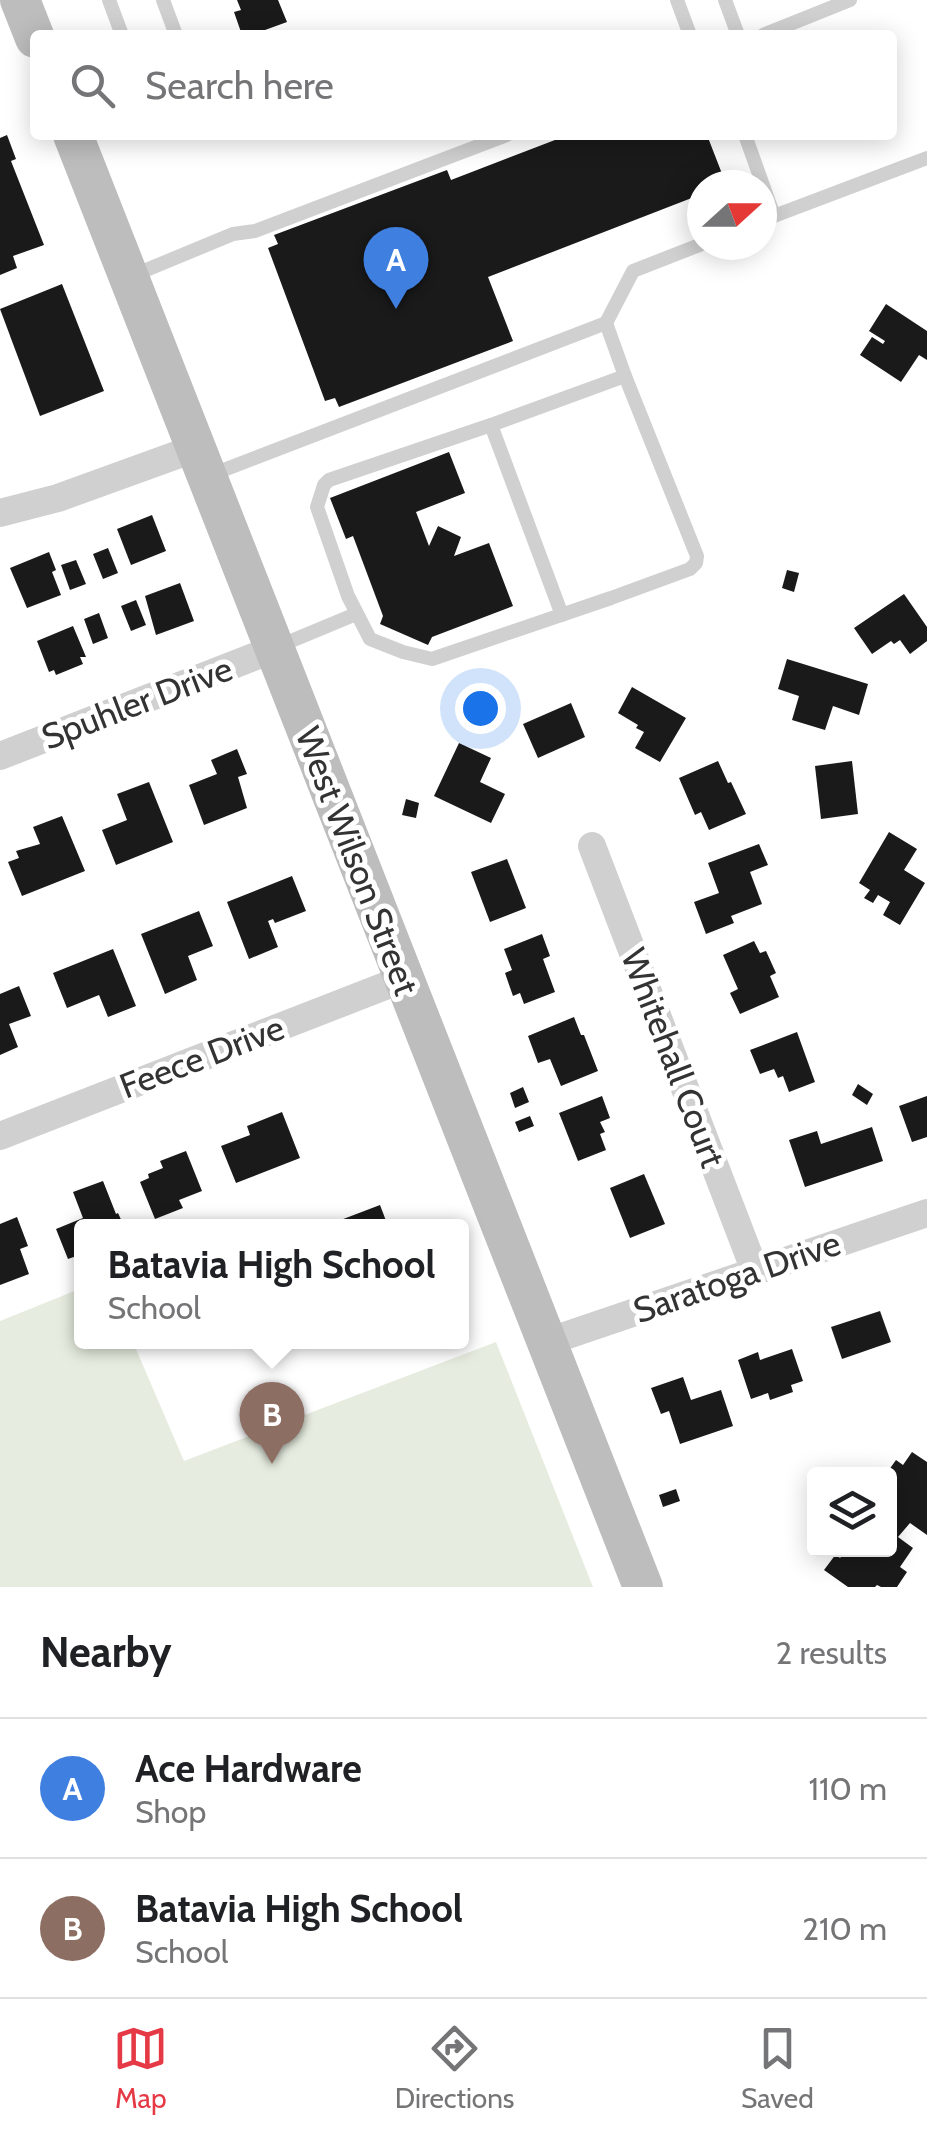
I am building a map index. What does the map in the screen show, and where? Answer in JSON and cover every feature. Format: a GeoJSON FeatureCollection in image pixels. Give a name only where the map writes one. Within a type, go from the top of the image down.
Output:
{"type":"FeatureCollection","features":[{"type":"Feature","properties":{"kind":"main road"},"geometry":{"type":"LineString","coordinates":[[20,0],[32,30]]}},
{"type":"Feature","properties":{"kind":"main road","name":"West Wilson Street"},"geometry":{"type":"LineString","coordinates":[[75,140],[642,1587]]}},
{"type":"Feature","properties":{"kind":"street"},"geometry":{"type":"LineString","coordinates":[[0,513],[201,462]]}},
{"type":"Feature","properties":{"kind":"street","name":"Spuhler Drive"},"geometry":{"type":"LineString","coordinates":[[0,756],[274,649]]}},
{"type":"Feature","properties":{"kind":"street","name":"Whitehall Court"},"geometry":{"type":"LineString","coordinates":[[592,846],[755,1271]]}},
{"type":"Feature","properties":{"kind":"street","name":"Feece Drive"},"geometry":{"type":"LineString","coordinates":[[0,1136],[404,978]]}},
{"type":"Feature","properties":{"kind":"street","name":"Saratoga Drive"},"geometry":{"type":"LineString","coordinates":[[546,1342],[927,1213]]}},
{"type":"Feature","properties":{"kind":"lane"},"geometry":{"type":"LineString","coordinates":[[109,0],[120,30]]}},
{"type":"Feature","properties":{"kind":"lane"},"geometry":{"type":"LineString","coordinates":[[163,0],[174,30]]}},
{"type":"Feature","properties":{"kind":"lane"},"geometry":{"type":"LineString","coordinates":[[677,0],[688,30]]}},
{"type":"Feature","properties":{"kind":"lane"},"geometry":{"type":"LineString","coordinates":[[725,0],[736,30]]}},
{"type":"Feature","properties":{"kind":"lane"},"geometry":{"type":"LineString","coordinates":[[804,0],[810,16]]}},
{"type":"Feature","properties":{"kind":"lane"},"geometry":{"type":"LineString","coordinates":[[775,30],[850,0]]}},
{"type":"Feature","properties":{"kind":"lane"},"geometry":{"type":"LineString","coordinates":[[129,278],[233,234],[255,231],[494,140]]}},
{"type":"Feature","properties":{"kind":"lane"},"geometry":{"type":"LineString","coordinates":[[746,140],[755,170]]}},
{"type":"Feature","properties":{"kind":"lane"},"geometry":{"type":"LineString","coordinates":[[777,215],[927,158]]}},
{"type":"Feature","properties":{"kind":"lane"},"geometry":{"type":"LineString","coordinates":[[201,462],[606,323],[633,271],[687,250]]}},
{"type":"Feature","properties":{"kind":"lane"},"geometry":{"type":"LineString","coordinates":[[606,323],[697,556],[696,563],[690,569],[432,659],[370,639],[356,614],[317,507],[324,485],[329,480],[626,376]]}},
{"type":"Feature","properties":{"kind":"lane"},"geometry":{"type":"LineString","coordinates":[[491,425],[562,615]]}},
{"type":"Feature","properties":{"kind":"lane"},"geometry":{"type":"LineString","coordinates":[[274,649],[356,614]]}},
{"type":"Feature","properties":{"kind":"shaded area"},"geometry":{"type":"Polygon","coordinates":[[[74,1291],[74,1349],[136,1349],[184,1461],[496,1342],[593,1587],[0,1587],[0,1321],[74,1291]]]}},
{"type":"Feature","properties":{"kind":"building"},"geometry":{"type":"Polygon","coordinates":[[[237,0],[278,0],[287,22],[265,30],[240,30],[234,12],[241,10],[237,0]]]}},
{"type":"Feature","properties":{"kind":"building"},"geometry":{"type":"Polygon","coordinates":[[[7,135],[16,159],[11,161],[44,245],[13,256],[17,268],[0,275],[0,138],[7,135]]]}},
{"type":"Feature","properties":{"kind":"building"},"geometry":{"type":"Polygon","coordinates":[[[555,140],[709,140],[721,170],[687,170],[687,200],[488,277],[513,341],[339,407],[335,398],[325,401],[268,248],[278,244],[274,235],[447,170],[451,180],[555,140]]]}},
{"type":"Feature","properties":{"kind":"building"},"geometry":{"type":"Polygon","coordinates":[[[62,284],[104,391],[40,416],[0,309],[62,284]]]}},
{"type":"Feature","properties":{"kind":"building"},"geometry":{"type":"Polygon","coordinates":[[[886,304],[927,331],[927,360],[919,355],[901,382],[860,355],[872,337],[883,344],[885,341],[869,331],[886,304]]]}},
{"type":"Feature","properties":{"kind":"building"},"geometry":{"type":"Polygon","coordinates":[[[449,452],[465,493],[416,512],[429,546],[438,526],[461,537],[454,556],[489,543],[513,606],[432,637],[428,645],[380,624],[383,616],[353,536],[346,539],[330,498],[449,452]]]}},
{"type":"Feature","properties":{"kind":"building"},"geometry":{"type":"Polygon","coordinates":[[[152,515],[166,551],[131,565],[117,529],[152,515]]]}},
{"type":"Feature","properties":{"kind":"building"},"geometry":{"type":"Polygon","coordinates":[[[108,548],[118,573],[103,579],[93,554],[108,548]]]}},
{"type":"Feature","properties":{"kind":"building"},"geometry":{"type":"Polygon","coordinates":[[[49,552],[61,595],[27,608],[10,568],[49,552]]]}},
{"type":"Feature","properties":{"kind":"building"},"geometry":{"type":"Polygon","coordinates":[[[76,560],[86,584],[70,590],[61,565],[76,560]]]}},
{"type":"Feature","properties":{"kind":"building"},"geometry":{"type":"Polygon","coordinates":[[[787,570],[799,573],[794,592],[782,588],[787,570]]]}},
{"type":"Feature","properties":{"kind":"building"},"geometry":{"type":"Polygon","coordinates":[[[180,583],[194,621],[156,635],[145,596],[180,583]]]}},
{"type":"Feature","properties":{"kind":"building"},"geometry":{"type":"Polygon","coordinates":[[[904,594],[927,627],[927,641],[910,654],[900,640],[894,644],[891,641],[872,654],[854,628],[904,594]]]}},
{"type":"Feature","properties":{"kind":"building"},"geometry":{"type":"Polygon","coordinates":[[[136,600],[146,625],[131,631],[121,606],[136,600]]]}},
{"type":"Feature","properties":{"kind":"building"},"geometry":{"type":"Polygon","coordinates":[[[99,613],[108,638],[93,644],[84,619],[99,613]]]}},
{"type":"Feature","properties":{"kind":"building"},"geometry":{"type":"Polygon","coordinates":[[[73,626],[86,657],[80,657],[83,664],[56,675],[54,670],[49,672],[37,641],[73,626]]]}},
{"type":"Feature","properties":{"kind":"building"},"geometry":{"type":"Polygon","coordinates":[[[787,659],[868,684],[859,715],[833,706],[825,730],[792,720],[799,696],[778,689],[787,659]]]}},
{"type":"Feature","properties":{"kind":"building"},"geometry":{"type":"Polygon","coordinates":[[[632,687],[686,718],[660,762],[635,748],[644,732],[618,713],[632,687]]]}},
{"type":"Feature","properties":{"kind":"building"},"geometry":{"type":"Polygon","coordinates":[[[571,703],[585,737],[538,758],[523,724],[571,703]]]}},
{"type":"Feature","properties":{"kind":"building"},"geometry":{"type":"Polygon","coordinates":[[[459,743],[491,758],[480,782],[505,794],[491,823],[434,796],[459,743]]]}},
{"type":"Feature","properties":{"kind":"building"},"geometry":{"type":"Polygon","coordinates":[[[237,749],[247,774],[238,777],[247,808],[204,825],[189,785],[217,774],[211,760],[237,749]]]}},
{"type":"Feature","properties":{"kind":"building"},"geometry":{"type":"Polygon","coordinates":[[[718,761],[746,814],[709,830],[701,812],[695,815],[679,778],[718,761]]]}},
{"type":"Feature","properties":{"kind":"building"},"geometry":{"type":"Polygon","coordinates":[[[852,761],[858,814],[821,819],[815,766],[852,761]]]}},
{"type":"Feature","properties":{"kind":"building"},"geometry":{"type":"Polygon","coordinates":[[[149,782],[173,842],[116,865],[102,830],[127,820],[117,794],[149,782]]]}},
{"type":"Feature","properties":{"kind":"building"},"geometry":{"type":"Polygon","coordinates":[[[406,799],[419,803],[416,818],[402,815],[406,799]]]}},
{"type":"Feature","properties":{"kind":"building"},"geometry":{"type":"Polygon","coordinates":[[[62,816],[85,871],[22,896],[8,862],[19,858],[16,851],[40,844],[33,827],[62,816]]]}},
{"type":"Feature","properties":{"kind":"building"},"geometry":{"type":"Polygon","coordinates":[[[889,832],[917,849],[904,870],[925,883],[900,925],[883,915],[890,902],[878,895],[873,903],[864,898],[870,890],[859,883],[889,832]]]}},
{"type":"Feature","properties":{"kind":"building"},"geometry":{"type":"Polygon","coordinates":[[[759,844],[768,865],[750,872],[762,904],[731,916],[734,923],[706,934],[694,902],[719,893],[708,863],[759,844]]]}},
{"type":"Feature","properties":{"kind":"building"},"geometry":{"type":"Polygon","coordinates":[[[507,859],[526,908],[490,922],[471,872],[507,859]]]}},
{"type":"Feature","properties":{"kind":"building"},"geometry":{"type":"Polygon","coordinates":[[[292,876],[306,911],[275,923],[273,919],[268,921],[278,947],[249,959],[227,902],[292,876]]]}},
{"type":"Feature","properties":{"kind":"building"},"geometry":{"type":"Polygon","coordinates":[[[199,911],[213,946],[188,956],[197,980],[165,994],[141,934],[199,911]]]}},
{"type":"Feature","properties":{"kind":"building"},"geometry":{"type":"Polygon","coordinates":[[[542,934],[550,956],[543,959],[555,992],[524,1004],[520,993],[513,996],[505,973],[512,970],[504,949],[542,934]]]}},
{"type":"Feature","properties":{"kind":"building"},"geometry":{"type":"Polygon","coordinates":[[[754,941],[760,953],[766,951],[776,973],[770,976],[779,997],[740,1014],[730,993],[738,989],[723,955],[754,941]]]}},
{"type":"Feature","properties":{"kind":"building"},"geometry":{"type":"Polygon","coordinates":[[[113,949],[136,1006],[108,1017],[99,995],[67,1008],[53,973],[113,949]]]}},
{"type":"Feature","properties":{"kind":"building"},"geometry":{"type":"Polygon","coordinates":[[[19,986],[31,1016],[9,1024],[18,1047],[0,1055],[0,994],[19,986]]]}},
{"type":"Feature","properties":{"kind":"building"},"geometry":{"type":"Polygon","coordinates":[[[574,1017],[598,1071],[561,1086],[550,1059],[538,1063],[528,1036],[574,1017]]]}},
{"type":"Feature","properties":{"kind":"building"},"geometry":{"type":"Polygon","coordinates":[[[797,1032],[815,1082],[789,1092],[783,1076],[778,1078],[774,1069],[760,1074],[750,1050],[797,1032]]]}},
{"type":"Feature","properties":{"kind":"building"},"geometry":{"type":"Polygon","coordinates":[[[858,1084],[873,1094],[867,1105],[852,1095],[858,1084]]]}},
{"type":"Feature","properties":{"kind":"building"},"geometry":{"type":"Polygon","coordinates":[[[523,1087],[529,1102],[515,1108],[510,1093],[523,1087]]]}},
{"type":"Feature","properties":{"kind":"building"},"geometry":{"type":"Polygon","coordinates":[[[602,1096],[610,1118],[600,1122],[606,1150],[578,1161],[559,1113],[602,1096]]]}},
{"type":"Feature","properties":{"kind":"building"},"geometry":{"type":"Polygon","coordinates":[[[927,1096],[927,1137],[912,1142],[899,1106],[927,1096]]]}},
{"type":"Feature","properties":{"kind":"building"},"geometry":{"type":"Polygon","coordinates":[[[282,1112],[300,1158],[236,1183],[221,1146],[250,1135],[247,1126],[282,1112]]]}},
{"type":"Feature","properties":{"kind":"building"},"geometry":{"type":"Polygon","coordinates":[[[530,1116],[534,1126],[519,1132],[515,1122],[530,1116]]]}},
{"type":"Feature","properties":{"kind":"building"},"geometry":{"type":"Polygon","coordinates":[[[872,1127],[883,1161],[805,1187],[789,1140],[817,1131],[821,1144],[872,1127]]]}},
{"type":"Feature","properties":{"kind":"building"},"geometry":{"type":"Polygon","coordinates":[[[186,1151],[202,1191],[179,1200],[183,1208],[155,1219],[140,1182],[163,1168],[160,1161],[186,1151]]]}},
{"type":"Feature","properties":{"kind":"building"},"geometry":{"type":"Polygon","coordinates":[[[644,1174],[665,1224],[630,1238],[610,1188],[644,1174]]]}},
{"type":"Feature","properties":{"kind":"building"},"geometry":{"type":"Polygon","coordinates":[[[103,1181],[121,1219],[81,1219],[73,1192],[103,1181]]]}},
{"type":"Feature","properties":{"kind":"building"},"geometry":{"type":"Polygon","coordinates":[[[380,1205],[385,1219],[343,1219],[380,1205]]]}},
{"type":"Feature","properties":{"kind":"building"},"geometry":{"type":"Polygon","coordinates":[[[17,1217],[28,1246],[20,1249],[29,1274],[0,1285],[0,1224],[17,1217]]]}},
{"type":"Feature","properties":{"kind":"building"},"geometry":{"type":"Polygon","coordinates":[[[74,1222],[74,1257],[68,1259],[56,1229],[74,1222]]]}},
{"type":"Feature","properties":{"kind":"building"},"geometry":{"type":"Polygon","coordinates":[[[880,1311],[891,1342],[842,1359],[831,1327],[880,1311]]]}},
{"type":"Feature","properties":{"kind":"building"},"geometry":{"type":"Polygon","coordinates":[[[792,1349],[803,1381],[791,1385],[793,1392],[770,1400],[768,1393],[751,1399],[738,1360],[758,1352],[760,1360],[792,1349]]]}},
{"type":"Feature","properties":{"kind":"building"},"geometry":{"type":"Polygon","coordinates":[[[683,1377],[691,1400],[721,1390],[733,1426],[680,1444],[669,1411],[661,1414],[651,1388],[683,1377]]]}},
{"type":"Feature","properties":{"kind":"building"},"geometry":{"type":"Polygon","coordinates":[[[912,1452],[927,1462],[927,1535],[910,1523],[898,1537],[913,1548],[900,1567],[907,1572],[897,1587],[848,1587],[824,1570],[834,1557],[897,1557],[897,1467],[891,1467],[896,1460],[903,1465],[912,1452]]]}},
{"type":"Feature","properties":{"kind":"building"},"geometry":{"type":"Polygon","coordinates":[[[676,1489],[680,1501],[663,1507],[659,1495],[676,1489]]]}},
{"type":"Feature","properties":{"kind":"place","name":"Ace Hardware"},"geometry":{"type":"Point","coordinates":[396,309]}},
{"type":"Feature","properties":{"kind":"place","name":"Batavia High School"},"geometry":{"type":"Point","coordinates":[272,1464]}}]}
